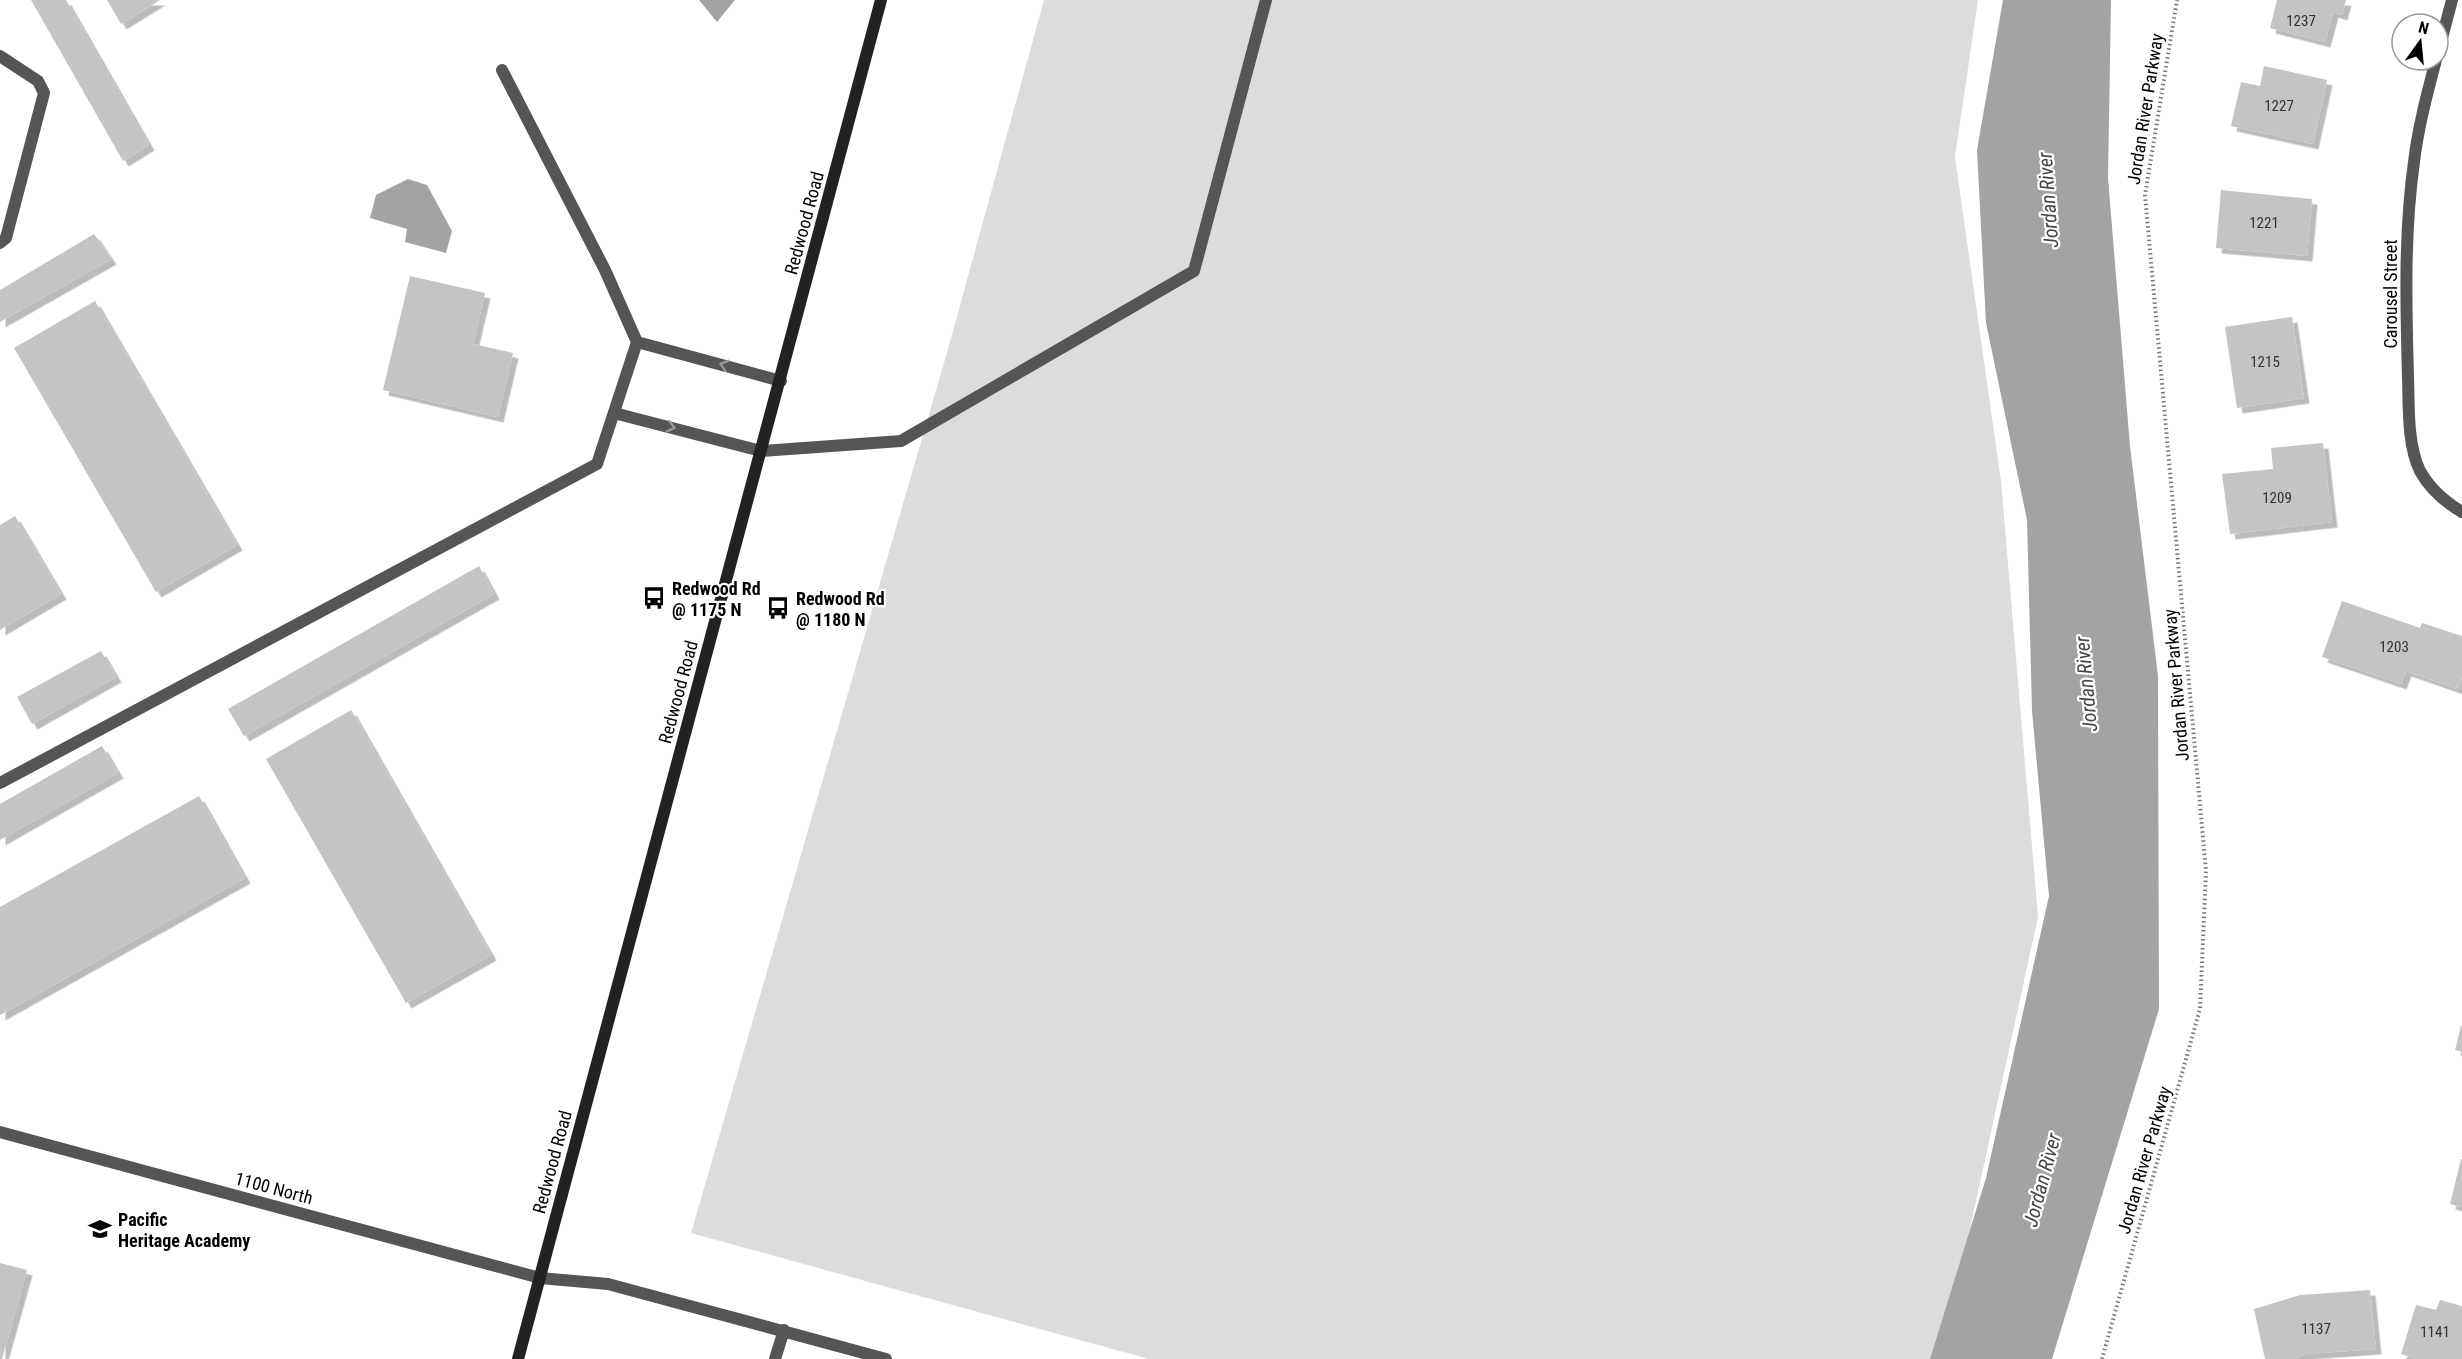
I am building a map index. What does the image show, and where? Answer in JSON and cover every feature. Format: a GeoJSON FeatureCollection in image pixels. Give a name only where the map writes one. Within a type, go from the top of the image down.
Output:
{"type":"FeatureCollection","features":[{"type":"Feature","properties":{"kind":"main road","name":"Redwood Road"},"geometry":{"type":"LineString","coordinates":[[518,1359],[881,0]]}},
{"type":"Feature","properties":{"kind":"street"},"geometry":{"type":"LineString","coordinates":[[614,413],[761,451],[901,441],[1194,271],[1266,0]]}},
{"type":"Feature","properties":{"kind":"street"},"geometry":{"type":"LineString","coordinates":[[0,56],[38,81],[44,93],[6,238],[0,243]]}},
{"type":"Feature","properties":{"kind":"street"},"geometry":{"type":"LineString","coordinates":[[0,783],[597,464],[637,342],[605,270],[502,70]]}},
{"type":"Feature","properties":{"kind":"street","name":"Carousel Street"},"geometry":{"type":"LineString","coordinates":[[2433,72],[2422,114],[2409,212],[2406,300],[2410,422],[2419,469],[2432,489],[2462,512]]}},
{"type":"Feature","properties":{"kind":"street"},"geometry":{"type":"LineString","coordinates":[[637,342],[781,381]]}},
{"type":"Feature","properties":{"kind":"street","name":"1100 North"},"geometry":{"type":"LineString","coordinates":[[0,1132],[540,1278],[608,1284],[886,1359]]}},
{"type":"Feature","properties":{"kind":"street"},"geometry":{"type":"LineString","coordinates":[[775,1359],[784,1330]]}},
{"type":"Feature","properties":{"kind":"path","name":"Jordan River Parkway"},"geometry":{"type":"LineString","coordinates":[[2102,1359],[2200,1009],[2206,871],[2145,195],[2177,0]]}},
{"type":"Feature","properties":{"kind":"shaded area"},"geometry":{"type":"Polygon","coordinates":[[[1044,0],[1978,0],[1955,157],[2001,481],[2038,917],[1961,1270],[1934,1359],[1149,1359],[691,1233],[948,349],[1044,0]]]}},
{"type":"Feature","properties":{"kind":"water"},"geometry":{"type":"Polygon","coordinates":[[[699,0],[735,0],[717,22],[699,0]]]}},
{"type":"Feature","properties":{"kind":"water","name":"Jordan River"},"geometry":{"type":"Polygon","coordinates":[[[2003,0],[2111,0],[2108,178],[2130,446],[2158,676],[2159,1009],[2052,1359],[1930,1359],[1986,1178],[2049,896],[2032,711],[2027,520],[1986,323],[1977,150],[2003,0]]]}},
{"type":"Feature","properties":{"kind":"water"},"geometry":{"type":"Polygon","coordinates":[[[408,179],[427,185],[452,231],[446,253],[405,242],[407,229],[370,218],[376,195],[408,179]]]}},
{"type":"Feature","properties":{"kind":"building"},"geometry":{"type":"Polygon","coordinates":[[[31,0],[66,0],[149,145],[123,161],[31,0]]]}},
{"type":"Feature","properties":{"kind":"building"},"geometry":{"type":"Polygon","coordinates":[[[107,0],[160,0],[121,24],[107,0]]]}},
{"type":"Feature","properties":{"kind":"building"},"geometry":{"type":"Polygon","coordinates":[[[2277,0],[2346,0],[2342,15],[2333,12],[2325,42],[2270,28],[2277,0]]]}},
{"type":"Feature","properties":{"kind":"building"},"geometry":{"type":"Polygon","coordinates":[[[2264,66],[2327,80],[2313,144],[2231,126],[2241,82],[2260,86],[2264,66]]]}},
{"type":"Feature","properties":{"kind":"building"},"geometry":{"type":"Polygon","coordinates":[[[2221,190],[2312,199],[2307,256],[2216,248],[2221,190]]]}},
{"type":"Feature","properties":{"kind":"building"},"geometry":{"type":"Polygon","coordinates":[[[94,234],[111,259],[0,322],[0,290],[94,234]]]}},
{"type":"Feature","properties":{"kind":"building"},"geometry":{"type":"Polygon","coordinates":[[[410,276],[485,293],[473,344],[513,353],[498,417],[383,390],[410,276]]]}},
{"type":"Feature","properties":{"kind":"building"},"geometry":{"type":"Polygon","coordinates":[[[95,301],[237,545],[156,592],[14,348],[95,301]]]}},
{"type":"Feature","properties":{"kind":"building"},"geometry":{"type":"Polygon","coordinates":[[[2292,317],[2304,398],[2237,408],[2225,327],[2292,317]]]}},
{"type":"Feature","properties":{"kind":"building"},"geometry":{"type":"Polygon","coordinates":[[[2323,443],[2332,522],[2230,534],[2222,474],[2273,469],[2271,448],[2323,443]]]}},
{"type":"Feature","properties":{"kind":"building"},"geometry":{"type":"Polygon","coordinates":[[[15,516],[61,594],[0,630],[0,525],[15,516]]]}},
{"type":"Feature","properties":{"kind":"building"},"geometry":{"type":"Polygon","coordinates":[[[479,566],[494,594],[244,736],[228,709],[479,566]]]}},
{"type":"Feature","properties":{"kind":"building"},"geometry":{"type":"Polygon","coordinates":[[[2342,601],[2420,628],[2422,623],[2462,636],[2462,677],[2458,689],[2406,671],[2401,684],[2322,657],[2342,601]]]}},
{"type":"Feature","properties":{"kind":"building"},"geometry":{"type":"Polygon","coordinates":[[[101,651],[116,677],[32,724],[17,697],[101,651]]]}},
{"type":"Feature","properties":{"kind":"building"},"geometry":{"type":"Polygon","coordinates":[[[351,710],[491,955],[406,1003],[266,759],[351,710]]]}},
{"type":"Feature","properties":{"kind":"building"},"geometry":{"type":"Polygon","coordinates":[[[102,746],[118,773],[0,840],[0,804],[102,746]]]}},
{"type":"Feature","properties":{"kind":"building"},"geometry":{"type":"Polygon","coordinates":[[[199,796],[245,878],[0,1015],[0,907],[199,796]]]}},
{"type":"Feature","properties":{"kind":"building"},"geometry":{"type":"Polygon","coordinates":[[[2462,1026],[2462,1052],[2455,1050],[2462,1026]]]}},
{"type":"Feature","properties":{"kind":"building"},"geometry":{"type":"Polygon","coordinates":[[[2462,1159],[2462,1207],[2450,1204],[2462,1159]]]}},
{"type":"Feature","properties":{"kind":"building"},"geometry":{"type":"Polygon","coordinates":[[[0,1263],[27,1270],[2,1359],[0,1359],[0,1263]]]}},
{"type":"Feature","properties":{"kind":"building"},"geometry":{"type":"Polygon","coordinates":[[[2370,1290],[2376,1349],[2305,1354],[2294,1359],[2265,1359],[2254,1309],[2300,1295],[2370,1290]]]}},
{"type":"Feature","properties":{"kind":"building"},"geometry":{"type":"Polygon","coordinates":[[[2440,1300],[2462,1306],[2462,1359],[2417,1359],[2401,1354],[2416,1305],[2436,1310],[2440,1300]]]}},
{"type":"Feature","properties":{"kind":"place","name":"Redwood Rd @ 1175 N"},"geometry":{"type":"Point","coordinates":[654,598]}},
{"type":"Feature","properties":{"kind":"place","name":"Redwood Rd @ 1180 N"},"geometry":{"type":"Point","coordinates":[778,608]}},
{"type":"Feature","properties":{"kind":"place","name":"Pacific Heritage Academy"},"geometry":{"type":"Point","coordinates":[100,1229]}}]}
